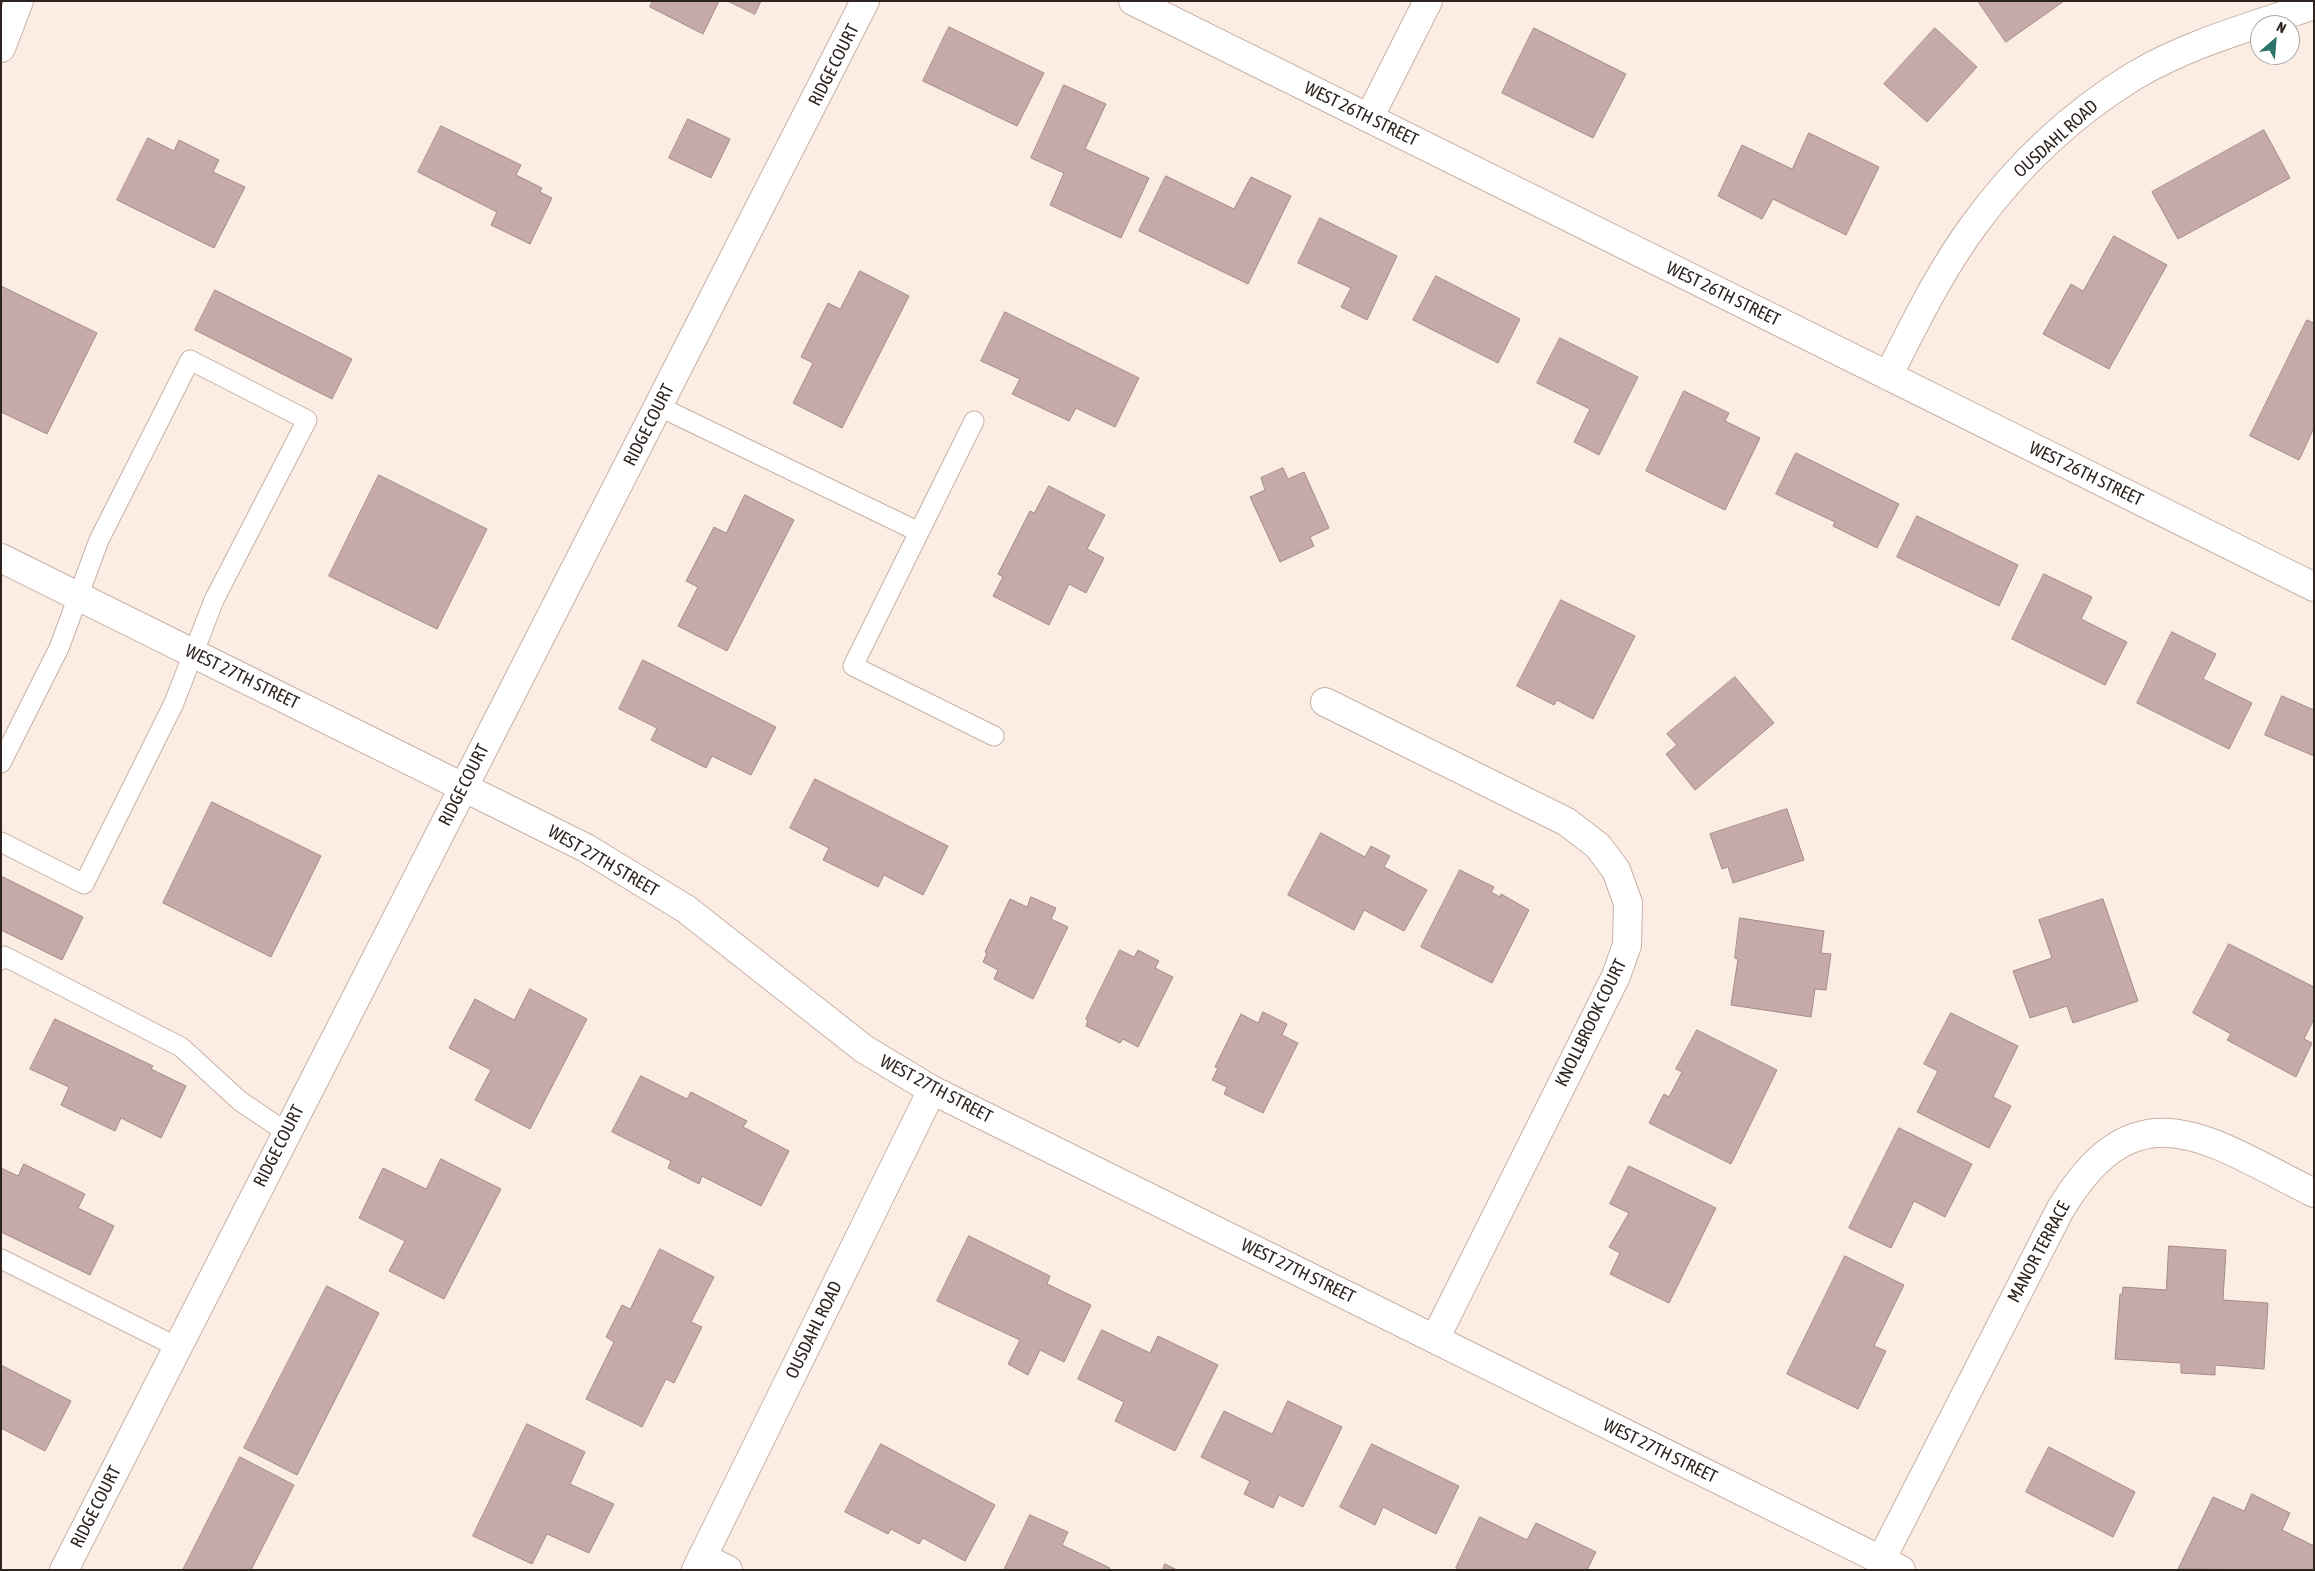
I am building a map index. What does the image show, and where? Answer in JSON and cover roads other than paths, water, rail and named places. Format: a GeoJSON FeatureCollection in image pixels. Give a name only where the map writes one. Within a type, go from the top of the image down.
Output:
{"type":"FeatureCollection","features":[{"type":"Feature","properties":{"kind":"street"},"geometry":{"type":"LineString","coordinates":[[1,48],[18,1]]}},
{"type":"Feature","properties":{"kind":"street","name":"RIDGE COURT"},"geometry":{"type":"LineString","coordinates":[[64,1570],[865,1]]}},
{"type":"Feature","properties":{"kind":"street","name":"WEST 26TH STREET"},"geometry":{"type":"LineString","coordinates":[[1133,1],[2314,587]]}},
{"type":"Feature","properties":{"kind":"street"},"geometry":{"type":"LineString","coordinates":[[1369,118],[1428,1]]}},
{"type":"Feature","properties":{"kind":"street","name":"OUSDAHL ROAD"},"geometry":{"type":"LineString","coordinates":[[1888,376],[1931,293],[1974,225],[2022,166],[2081,113],[2135,75],[2199,45],[2314,5]]}},
{"type":"Feature","properties":{"kind":"street","name":"WEST 27TH STREET"},"geometry":{"type":"LineString","coordinates":[[1,558],[586,848],[686,909],[864,1050],[932,1090],[1891,1565]]}},
{"type":"Feature","properties":{"kind":"street","name":"KNOLLBROOK COURT"},"geometry":{"type":"LineString","coordinates":[[1325,702],[1568,822],[1598,846],[1616,870],[1628,903],[1627,945],[1616,976],[1435,1339]]}},
{"type":"Feature","properties":{"kind":"street","name":"OUSDAHL ROAD"},"geometry":{"type":"LineString","coordinates":[[699,1563],[932,1090]]}},
{"type":"Feature","properties":{"kind":"street","name":"MANOR TERRACE"},"geometry":{"type":"LineString","coordinates":[[1891,1565],[2060,1210],[2076,1182],[2096,1160],[2114,1146],[2135,1136],[2156,1132],[2178,1134],[2203,1138],[2314,1192]]}},
{"type":"Feature","properties":{"kind":"street"},"geometry":{"type":"LineString","coordinates":[[699,1563],[728,1570]]}},
{"type":"Feature","properties":{"kind":"lane"},"geometry":{"type":"LineString","coordinates":[[1,763],[59,648],[99,540],[190,360],[307,420],[214,600],[174,703],[84,884],[1,842]]}},
{"type":"Feature","properties":{"kind":"lane"},"geometry":{"type":"LineString","coordinates":[[658,406],[919,532]]}},
{"type":"Feature","properties":{"kind":"lane"},"geometry":{"type":"LineString","coordinates":[[974,421],[853,666],[994,736]]}},
{"type":"Feature","properties":{"kind":"lane"},"geometry":{"type":"LineString","coordinates":[[1,960],[4,956],[181,1047],[240,1101],[286,1132]]}},
{"type":"Feature","properties":{"kind":"lane"},"geometry":{"type":"LineString","coordinates":[[1,1259],[177,1347]]}}]}
